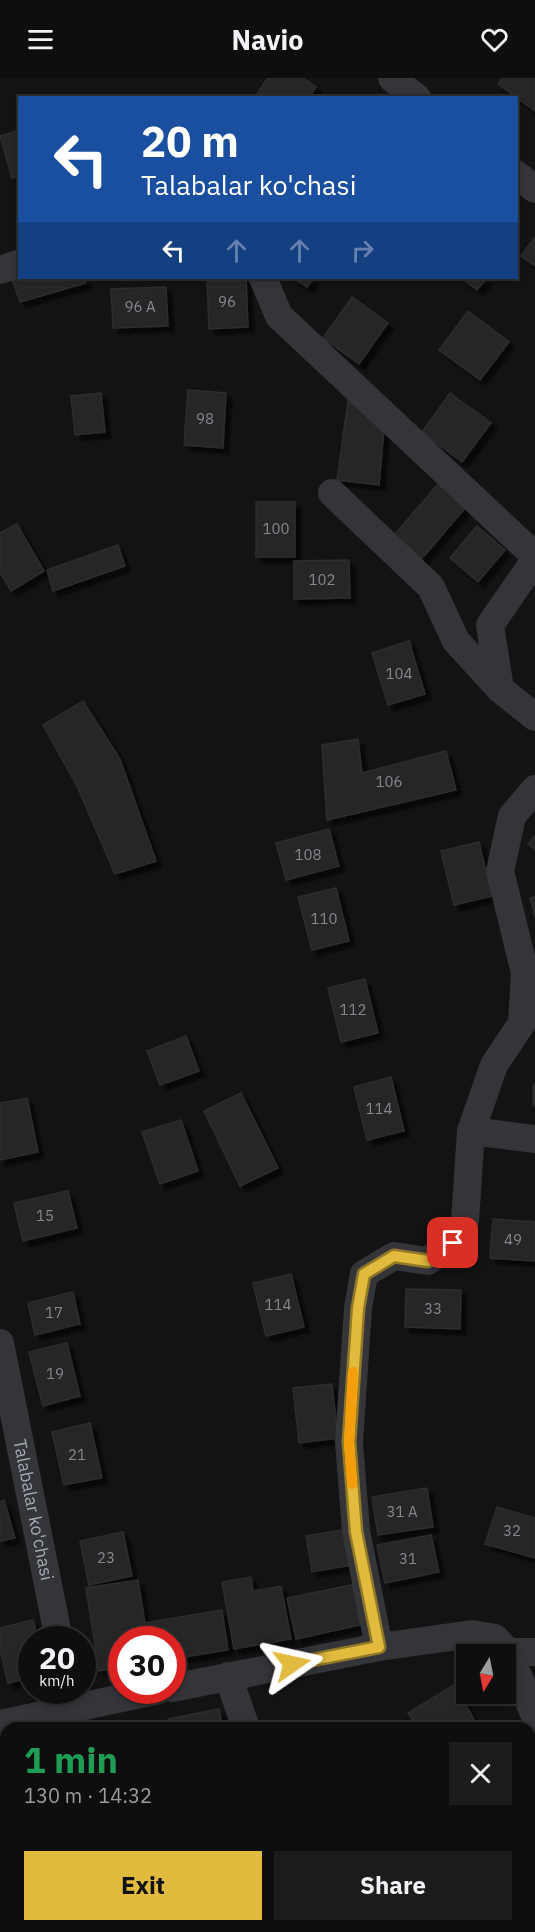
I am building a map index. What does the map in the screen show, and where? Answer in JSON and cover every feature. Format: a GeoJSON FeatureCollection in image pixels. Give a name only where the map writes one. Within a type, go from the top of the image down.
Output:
{"type":"FeatureCollection","features":[{"type":"Feature","properties":{"kind":"street"},"geometry":{"type":"LineString","coordinates":[[392,78],[414,96]]}},
{"type":"Feature","properties":{"kind":"street"},"geometry":{"type":"LineString","coordinates":[[518,176],[535,189]]}},
{"type":"Feature","properties":{"kind":"street"},"geometry":{"type":"LineString","coordinates":[[0,270],[18,264]]}},
{"type":"Feature","properties":{"kind":"street"},"geometry":{"type":"LineString","coordinates":[[263,279],[279,316],[535,558],[490,625],[500,689]]}},
{"type":"Feature","properties":{"kind":"street"},"geometry":{"type":"LineString","coordinates":[[332,493],[431,586],[456,641],[500,689],[535,717]]}},
{"type":"Feature","properties":{"kind":"street"},"geometry":{"type":"LineString","coordinates":[[379,1647],[356,1532],[349,1442],[358,1308],[364,1274],[394,1256],[428,1261],[453,1243],[465,1221],[471,1131],[494,1065],[522,1023],[525,973],[500,871],[512,816],[535,789]]}},
{"type":"Feature","properties":{"kind":"street"},"geometry":{"type":"LineString","coordinates":[[471,1131],[535,1139]]}},
{"type":"Feature","properties":{"kind":"street","name":"Talabalar ko'chasi"},"geometry":{"type":"LineString","coordinates":[[0,1343],[55,1626]]}},
{"type":"Feature","properties":{"kind":"street"},"geometry":{"type":"LineString","coordinates":[[186,1685],[379,1647],[472,1634],[495,1638],[521,1652],[535,1716]]}},
{"type":"Feature","properties":{"kind":"street"},"geometry":{"type":"LineString","coordinates":[[228,1676],[244,1722]]}},
{"type":"Feature","properties":{"kind":"street"},"geometry":{"type":"LineString","coordinates":[[6,1722],[56,1704]]}},
{"type":"Feature","properties":{"kind":"building"},"geometry":{"type":"Polygon","coordinates":[[[268,78],[303,78],[316,87],[310,96],[255,96],[268,78]]]}},
{"type":"Feature","properties":{"kind":"building"},"geometry":{"type":"Polygon","coordinates":[[[502,78],[535,78],[535,111],[518,99],[518,96],[514,96],[498,84],[502,78]]]}},
{"type":"Feature","properties":{"kind":"building"},"geometry":{"type":"Polygon","coordinates":[[[18,131],[18,176],[12,178],[0,136],[18,131]]]}},
{"type":"Feature","properties":{"kind":"building"},"geometry":{"type":"Polygon","coordinates":[[[535,237],[535,266],[521,256],[535,237]]]}},
{"type":"Feature","properties":{"kind":"building"},"geometry":{"type":"Polygon","coordinates":[[[12,279],[85,279],[86,283],[20,302],[12,279]]]}},
{"type":"Feature","properties":{"kind":"building"},"geometry":{"type":"Polygon","coordinates":[[[207,279],[246,279],[248,327],[209,329],[207,279]]]}},
{"type":"Feature","properties":{"kind":"building"},"geometry":{"type":"Polygon","coordinates":[[[295,279],[313,279],[307,287],[295,279]]]}},
{"type":"Feature","properties":{"kind":"building"},"geometry":{"type":"Polygon","coordinates":[[[462,279],[486,279],[477,290],[462,279]]]}},
{"type":"Feature","properties":{"kind":"building"},"geometry":{"type":"Polygon","coordinates":[[[166,287],[168,326],[113,328],[111,289],[166,287]]]}},
{"type":"Feature","properties":{"kind":"building"},"geometry":{"type":"Polygon","coordinates":[[[352,297],[388,323],[359,364],[323,338],[352,297]]]}},
{"type":"Feature","properties":{"kind":"building"},"geometry":{"type":"Polygon","coordinates":[[[468,311],[509,342],[480,380],[439,350],[468,311]]]}},
{"type":"Feature","properties":{"kind":"building"},"geometry":{"type":"Polygon","coordinates":[[[188,390],[226,393],[223,448],[184,445],[188,390]]]}},
{"type":"Feature","properties":{"kind":"building"},"geometry":{"type":"Polygon","coordinates":[[[101,393],[105,432],[75,435],[71,396],[101,393]]]}},
{"type":"Feature","properties":{"kind":"building"},"geometry":{"type":"Polygon","coordinates":[[[450,393],[491,423],[462,462],[422,432],[450,393]]]}},
{"type":"Feature","properties":{"kind":"building"},"geometry":{"type":"Polygon","coordinates":[[[348,401],[384,428],[379,485],[337,480],[348,401]]]}},
{"type":"Feature","properties":{"kind":"building"},"geometry":{"type":"Polygon","coordinates":[[[438,484],[466,507],[419,562],[391,539],[438,484]]]}},
{"type":"Feature","properties":{"kind":"building"},"geometry":{"type":"Polygon","coordinates":[[[256,502],[295,502],[295,557],[256,557],[256,502]]]}},
{"type":"Feature","properties":{"kind":"building"},"geometry":{"type":"Polygon","coordinates":[[[17,524],[44,571],[11,591],[0,572],[0,533],[17,524]]]}},
{"type":"Feature","properties":{"kind":"building"},"geometry":{"type":"Polygon","coordinates":[[[477,526],[505,550],[478,582],[450,558],[477,526]]]}},
{"type":"Feature","properties":{"kind":"building"},"geometry":{"type":"Polygon","coordinates":[[[118,545],[125,566],[53,591],[47,570],[118,545]]]}},
{"type":"Feature","properties":{"kind":"building"},"geometry":{"type":"Polygon","coordinates":[[[349,560],[350,598],[294,599],[294,561],[349,560]]]}},
{"type":"Feature","properties":{"kind":"building"},"geometry":{"type":"Polygon","coordinates":[[[409,641],[425,694],[388,705],[372,653],[409,641]]]}},
{"type":"Feature","properties":{"kind":"building"},"geometry":{"type":"Polygon","coordinates":[[[83,701],[120,759],[156,861],[115,874],[77,786],[43,725],[83,701]]]}},
{"type":"Feature","properties":{"kind":"building"},"geometry":{"type":"Polygon","coordinates":[[[358,739],[362,773],[446,751],[456,790],[327,820],[322,745],[358,739]]]}},
{"type":"Feature","properties":{"kind":"building"},"geometry":{"type":"Polygon","coordinates":[[[329,829],[339,866],[286,880],[276,843],[329,829]]]}},
{"type":"Feature","properties":{"kind":"building"},"geometry":{"type":"Polygon","coordinates":[[[535,836],[535,850],[528,844],[535,836]]]}},
{"type":"Feature","properties":{"kind":"building"},"geometry":{"type":"Polygon","coordinates":[[[479,842],[492,896],[454,905],[441,851],[479,842]]]}},
{"type":"Feature","properties":{"kind":"building"},"geometry":{"type":"Polygon","coordinates":[[[336,888],[349,941],[312,950],[298,897],[336,888]]]}},
{"type":"Feature","properties":{"kind":"building"},"geometry":{"type":"Polygon","coordinates":[[[535,897],[535,917],[530,898],[535,897]]]}},
{"type":"Feature","properties":{"kind":"building"},"geometry":{"type":"Polygon","coordinates":[[[365,979],[378,1033],[341,1042],[328,988],[365,979]]]}},
{"type":"Feature","properties":{"kind":"building"},"geometry":{"type":"Polygon","coordinates":[[[186,1036],[199,1071],[160,1085],[147,1051],[186,1036]]]}},
{"type":"Feature","properties":{"kind":"building"},"geometry":{"type":"Polygon","coordinates":[[[391,1077],[404,1131],[367,1140],[354,1087],[391,1077]]]}},
{"type":"Feature","properties":{"kind":"building"},"geometry":{"type":"Polygon","coordinates":[[[535,1083],[535,1106],[533,1105],[533,1087],[535,1083]]]}},
{"type":"Feature","properties":{"kind":"building"},"geometry":{"type":"Polygon","coordinates":[[[241,1093],[278,1168],[240,1186],[204,1111],[241,1093]]]}},
{"type":"Feature","properties":{"kind":"building"},"geometry":{"type":"Polygon","coordinates":[[[27,1098],[38,1152],[0,1160],[0,1103],[27,1098]]]}},
{"type":"Feature","properties":{"kind":"building"},"geometry":{"type":"Polygon","coordinates":[[[181,1120],[198,1171],[160,1184],[142,1132],[181,1120]]]}},
{"type":"Feature","properties":{"kind":"building"},"geometry":{"type":"Polygon","coordinates":[[[68,1191],[77,1228],[23,1241],[14,1203],[68,1191]]]}},
{"type":"Feature","properties":{"kind":"building"},"geometry":{"type":"Polygon","coordinates":[[[493,1219],[535,1222],[535,1261],[490,1258],[493,1219]]]}},
{"type":"Feature","properties":{"kind":"building"},"geometry":{"type":"Polygon","coordinates":[[[291,1274],[304,1327],[266,1336],[253,1283],[291,1274]]]}},
{"type":"Feature","properties":{"kind":"building"},"geometry":{"type":"Polygon","coordinates":[[[406,1289],[461,1290],[460,1329],[405,1327],[406,1289]]]}},
{"type":"Feature","properties":{"kind":"building"},"geometry":{"type":"Polygon","coordinates":[[[73,1292],[80,1324],[35,1335],[28,1303],[73,1292]]]}},
{"type":"Feature","properties":{"kind":"building"},"geometry":{"type":"Polygon","coordinates":[[[67,1343],[80,1396],[43,1406],[29,1352],[67,1343]]]}},
{"type":"Feature","properties":{"kind":"building"},"geometry":{"type":"Polygon","coordinates":[[[332,1384],[338,1438],[299,1443],[293,1388],[332,1384]]]}},
{"type":"Feature","properties":{"kind":"building"},"geometry":{"type":"Polygon","coordinates":[[[90,1423],[102,1478],[64,1485],[52,1432],[90,1423]]]}},
{"type":"Feature","properties":{"kind":"building"},"geometry":{"type":"Polygon","coordinates":[[[427,1488],[433,1527],[378,1535],[372,1497],[427,1488]]]}},
{"type":"Feature","properties":{"kind":"building"},"geometry":{"type":"Polygon","coordinates":[[[4,1500],[15,1538],[0,1541],[0,1502],[4,1500]]]}},
{"type":"Feature","properties":{"kind":"building"},"geometry":{"type":"Polygon","coordinates":[[[497,1507],[535,1518],[535,1558],[485,1544],[497,1507]]]}},
{"type":"Feature","properties":{"kind":"building"},"geometry":{"type":"Polygon","coordinates":[[[347,1529],[353,1565],[312,1572],[306,1536],[347,1529]]]}},
{"type":"Feature","properties":{"kind":"building"},"geometry":{"type":"Polygon","coordinates":[[[123,1532],[132,1576],[89,1585],[80,1541],[123,1532]]]}},
{"type":"Feature","properties":{"kind":"building"},"geometry":{"type":"Polygon","coordinates":[[[431,1535],[439,1572],[385,1583],[377,1545],[431,1535]]]}},
{"type":"Feature","properties":{"kind":"building"},"geometry":{"type":"Polygon","coordinates":[[[251,1577],[253,1591],[281,1586],[291,1639],[234,1649],[222,1582],[251,1577]]]}},
{"type":"Feature","properties":{"kind":"building"},"geometry":{"type":"Polygon","coordinates":[[[138,1580],[145,1623],[222,1610],[228,1650],[186,1657],[186,1626],[108,1626],[108,1669],[99,1671],[96,1626],[92,1626],[86,1588],[138,1580]]]}},
{"type":"Feature","properties":{"kind":"building"},"geometry":{"type":"Polygon","coordinates":[[[352,1585],[360,1625],[296,1639],[287,1598],[352,1585]]]}},
{"type":"Feature","properties":{"kind":"building"},"geometry":{"type":"Polygon","coordinates":[[[33,1620],[34,1626],[18,1626],[18,1680],[8,1683],[0,1649],[0,1628],[33,1620]]]}},
{"type":"Feature","properties":{"kind":"building"},"geometry":{"type":"Polygon","coordinates":[[[454,1685],[456,1704],[465,1704],[476,1722],[414,1722],[408,1713],[454,1685]]]}},
{"type":"Feature","properties":{"kind":"building"},"geometry":{"type":"Polygon","coordinates":[[[219,1709],[222,1722],[169,1722],[168,1719],[219,1709]]]}},
{"type":"Feature","properties":{"kind":"slow traffic"},"geometry":{"type":"LineString","coordinates":[[352,1484],[349,1442],[353,1372]]}},
{"type":"Feature","properties":{"kind":"route"},"geometry":{"type":"LineString","coordinates":[[292,1664],[379,1647],[356,1532],[349,1442],[358,1308],[364,1274],[394,1256],[428,1261],[453,1243]]}}]}
